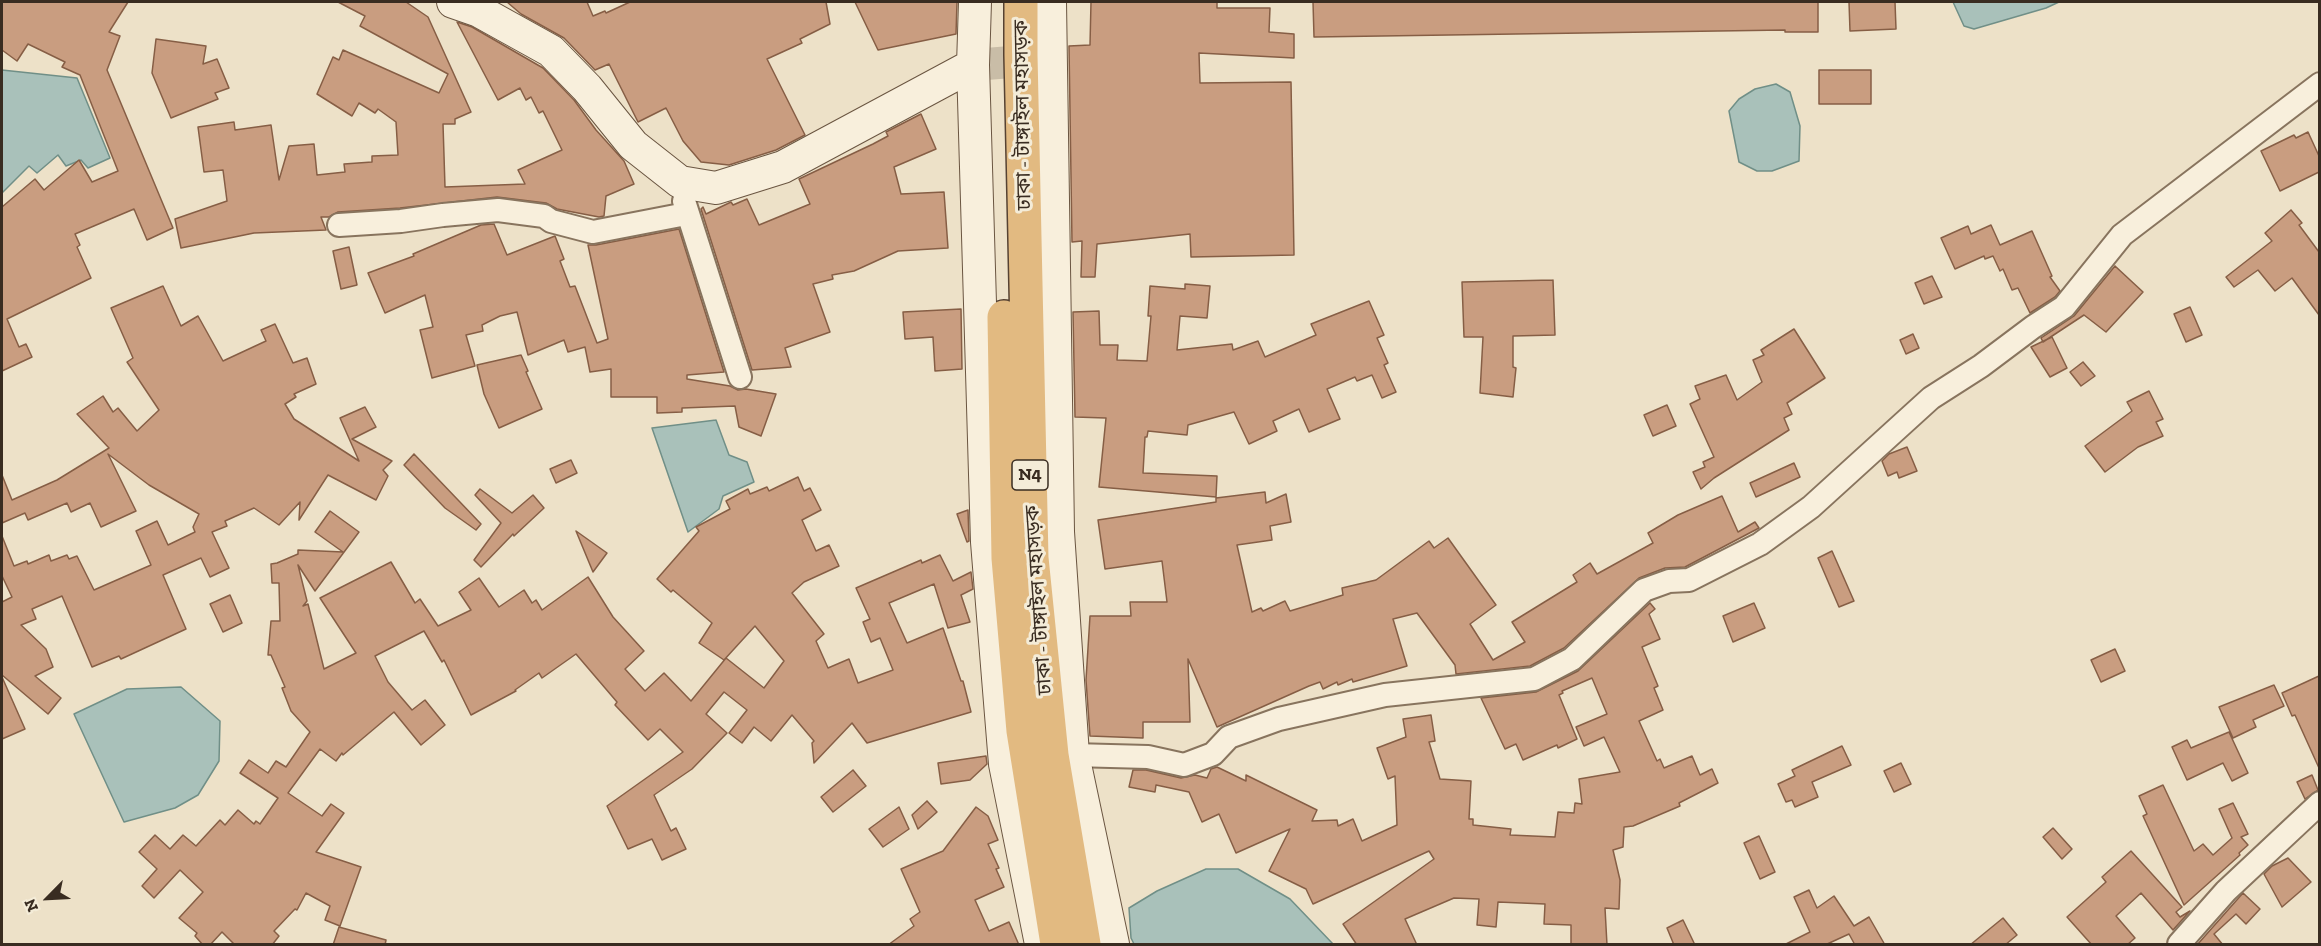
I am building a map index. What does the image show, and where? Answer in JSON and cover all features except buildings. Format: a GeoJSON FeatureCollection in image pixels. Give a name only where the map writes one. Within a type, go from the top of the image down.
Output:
{"type":"FeatureCollection","features":[{"type":"Feature","properties":{"kind":"highway","name":"ঢাকা - টাঙ্গাইল মহাসড়ক"},"geometry":{"type":"LineString","coordinates":[[1000,2],[1008,558],[1023,731],[1057,945]]}},
{"type":"Feature","properties":{"kind":"highway","name":"ঢাকা - টাঙ্গাইল মহাসড়ক"},"geometry":{"type":"LineString","coordinates":[[1021,2],[1020,55],[1032,558],[1052,755],[1084,945]]}},
{"type":"Feature","properties":{"kind":"main road"},"geometry":{"type":"LineString","coordinates":[[453,2],[479,11],[551,51],[587,88],[633,144],[680,182],[716,188],[783,167],[973,65]]}},
{"type":"Feature","properties":{"kind":"main road"},"geometry":{"type":"LineString","coordinates":[[975,2],[973,65],[987,543],[1005,764],[1041,945]]}},
{"type":"Feature","properties":{"kind":"main road"},"geometry":{"type":"LineString","coordinates":[[1050,2],[1058,532],[1073,755],[1113,945]]}},
{"type":"Feature","properties":{"kind":"street"},"geometry":{"type":"LineString","coordinates":[[1073,755],[1148,757],[1184,765],[1213,754],[1229,737],[1279,719],[1385,695],[1534,679],[1572,659],[1644,590],[1669,581],[1689,580],[1760,544],[1811,507],[1931,398],[1981,366],[2064,307],[2122,235],[2319,84]]}},
{"type":"Feature","properties":{"kind":"street"},"geometry":{"type":"LineString","coordinates":[[680,182],[686,214],[740,377]]}},
{"type":"Feature","properties":{"kind":"street"},"geometry":{"type":"LineString","coordinates":[[339,225],[401,221],[442,214],[498,210],[544,216],[551,221],[593,232],[686,214]]}},
{"type":"Feature","properties":{"kind":"street"},"geometry":{"type":"LineString","coordinates":[[2179,945],[2226,891],[2319,803]]}},
{"type":"Feature","properties":{"kind":"water"},"geometry":{"type":"Polygon","coordinates":[[[1953,2],[2059,2],[1974,29],[1964,26],[1953,2]]]}},
{"type":"Feature","properties":{"kind":"water"},"geometry":{"type":"Polygon","coordinates":[[[2,70],[77,78],[110,158],[88,168],[81,160],[66,166],[58,155],[37,173],[29,166],[2,193],[2,70]]]}},
{"type":"Feature","properties":{"kind":"water"},"geometry":{"type":"Polygon","coordinates":[[[1776,84],[1790,92],[1800,126],[1799,161],[1772,171],[1757,171],[1739,162],[1729,111],[1739,99],[1755,89],[1776,84]]]}},
{"type":"Feature","properties":{"kind":"water"},"geometry":{"type":"Polygon","coordinates":[[[716,420],[729,455],[747,462],[754,482],[723,496],[719,509],[688,532],[652,428],[716,420]]]}},
{"type":"Feature","properties":{"kind":"water"},"geometry":{"type":"Polygon","coordinates":[[[181,687],[220,721],[219,761],[198,795],[175,808],[124,822],[74,714],[127,689],[181,687]]]}},
{"type":"Feature","properties":{"kind":"water"},"geometry":{"type":"Polygon","coordinates":[[[1206,869],[1238,869],[1290,899],[1333,944],[1134,944],[1131,938],[1129,908],[1157,891],[1206,869]]]}},
{"type":"Feature","properties":{"kind":"tunnel"},"geometry":{"type":"LineString","coordinates":[[973,65],[1048,59]]}}]}
